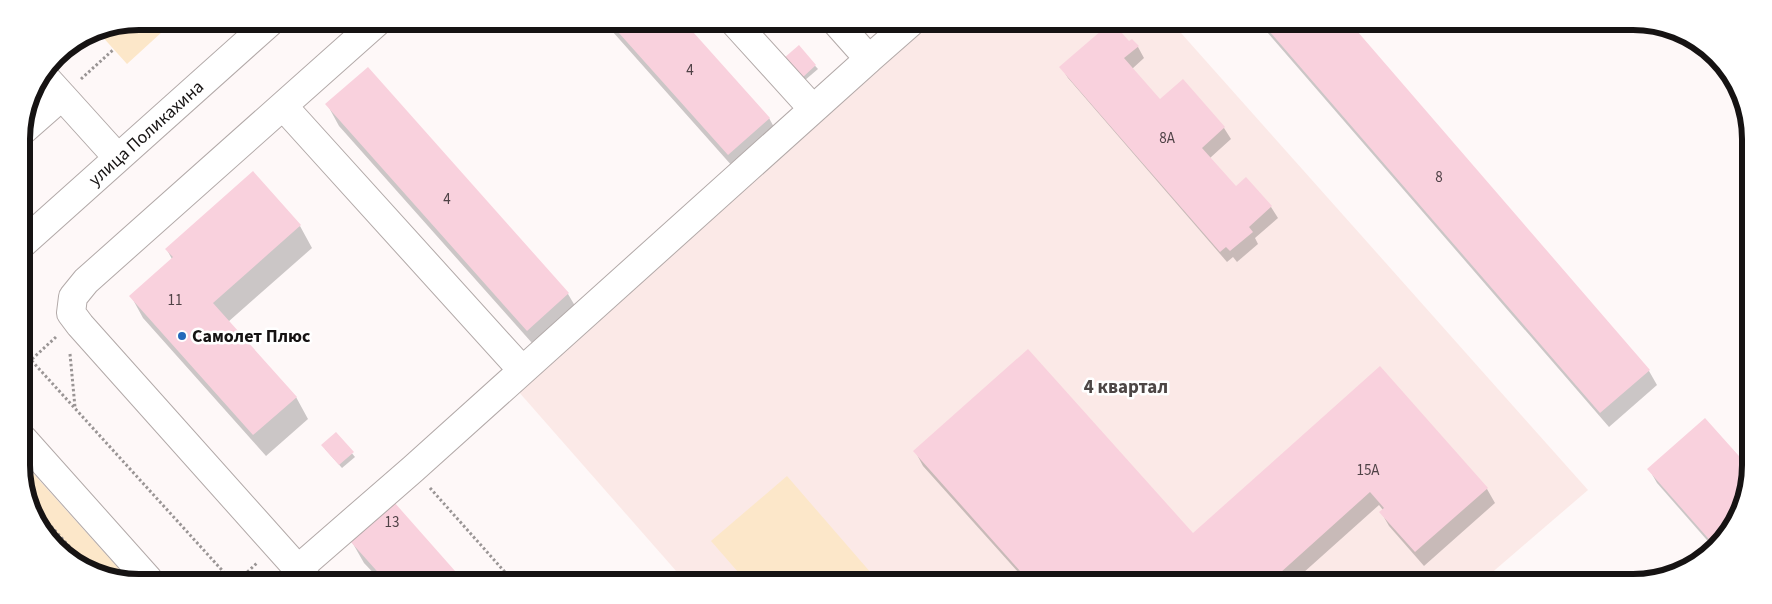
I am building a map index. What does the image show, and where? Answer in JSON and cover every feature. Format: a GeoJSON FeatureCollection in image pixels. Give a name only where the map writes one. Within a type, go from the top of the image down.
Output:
{"type":"FeatureCollection","features":[{"type":"Feature","properties":{"kind":"street","name":"улица Поликахина"},"geometry":{"type":"LineString","coordinates":[[30,237],[261,30]]}},
{"type":"Feature","properties":{"kind":"street"},"geometry":{"type":"LineString","coordinates":[[368,30],[86,281],[73,297],[71,313],[71,323],[303,574],[413,469],[522,370],[902,30]]}},
{"type":"Feature","properties":{"kind":"street"},"geometry":{"type":"LineString","coordinates":[[741,30],[813,109]]}},
{"type":"Feature","properties":{"kind":"street"},"geometry":{"type":"LineString","coordinates":[[844,30],[869,59]]}},
{"type":"Feature","properties":{"kind":"street"},"geometry":{"type":"LineString","coordinates":[[48,80],[118,158]]}},
{"type":"Feature","properties":{"kind":"street"},"geometry":{"type":"LineString","coordinates":[[31,124],[62,96]]}},
{"type":"Feature","properties":{"kind":"street"},"geometry":{"type":"LineString","coordinates":[[283,106],[522,370]]}},
{"type":"Feature","properties":{"kind":"street"},"geometry":{"type":"LineString","coordinates":[[30,447],[144,574]]}},
{"type":"Feature","properties":{"kind":"path"},"geometry":{"type":"LineString","coordinates":[[62,96],[114,49]]}},
{"type":"Feature","properties":{"kind":"path"},"geometry":{"type":"LineString","coordinates":[[71,323],[75,408]]}},
{"type":"Feature","properties":{"kind":"path"},"geometry":{"type":"LineString","coordinates":[[71,323],[32,360],[225,574]]}},
{"type":"Feature","properties":{"kind":"path"},"geometry":{"type":"LineString","coordinates":[[413,469],[507,574]]}},
{"type":"Feature","properties":{"kind":"path"},"geometry":{"type":"LineString","coordinates":[[45,521],[67,547]]}},
{"type":"Feature","properties":{"kind":"shaded area"},"geometry":{"type":"Polygon","coordinates":[[[164,30],[127,64],[102,37],[125,31],[164,30]]]}},
{"type":"Feature","properties":{"kind":"shaded area"},"geometry":{"type":"Polygon","coordinates":[[[921,30],[1178,30],[1588,490],[1490,574],[679,574],[518,391],[921,30]]]}},
{"type":"Feature","properties":{"kind":"shaded area"},"geometry":{"type":"Polygon","coordinates":[[[30,470],[122,572],[97,566],[84,559],[73,552],[57,537],[41,513],[32,486],[30,470]]]}},
{"type":"Feature","properties":{"kind":"shaded area"},"geometry":{"type":"Polygon","coordinates":[[[787,476],[872,574],[740,574],[711,541],[787,476]]]}},
{"type":"Feature","properties":{"kind":"building"},"geometry":{"type":"Polygon","coordinates":[[[616,30],[691,30],[770,118],[728,155],[616,30]]]}},
{"type":"Feature","properties":{"kind":"building"},"geometry":{"type":"Polygon","coordinates":[[[1102,30],[1119,30],[1129,41],[1132,39],[1139,46],[1124,58],[1160,99],[1183,79],[1225,127],[1202,148],[1236,186],[1246,177],[1272,206],[1249,227],[1253,232],[1230,251],[1226,247],[1220,252],[1059,67],[1102,30]]]}},
{"type":"Feature","properties":{"kind":"building"},"geometry":{"type":"Polygon","coordinates":[[[1268,30],[1356,30],[1650,370],[1600,413],[1268,30]]]}},
{"type":"Feature","properties":{"kind":"building"},"geometry":{"type":"Polygon","coordinates":[[[799,45],[816,65],[802,78],[784,58],[799,45]]]}},
{"type":"Feature","properties":{"kind":"building"},"geometry":{"type":"Polygon","coordinates":[[[368,67],[569,293],[527,331],[325,104],[368,67]]]}},
{"type":"Feature","properties":{"kind":"building"},"geometry":{"type":"Polygon","coordinates":[[[253,171],[301,225],[213,303],[297,397],[253,435],[129,296],[173,257],[165,249],[253,171]]]}},
{"type":"Feature","properties":{"kind":"building"},"geometry":{"type":"Polygon","coordinates":[[[1028,349],[1193,533],[1380,366],[1488,488],[1415,552],[1379,512],[1384,508],[1370,492],[1279,574],[1023,574],[913,451],[1028,349]]]}},
{"type":"Feature","properties":{"kind":"building"},"geometry":{"type":"Polygon","coordinates":[[[1705,418],[1742,459],[1741,479],[1734,507],[1724,526],[1711,541],[1647,469],[1705,418]]]}},
{"type":"Feature","properties":{"kind":"building"},"geometry":{"type":"Polygon","coordinates":[[[336,432],[354,452],[339,465],[321,445],[336,432]]]}},
{"type":"Feature","properties":{"kind":"building"},"geometry":{"type":"Polygon","coordinates":[[[394,502],[458,574],[380,574],[350,541],[394,502]]]}},
{"type":"Feature","properties":{"kind":"place","name":"Самолет Плюс"},"geometry":{"type":"Point","coordinates":[182,336]}},
{"type":"Feature","properties":{"kind":"district","name":"4 квартал"},"geometry":{"type":"Point","coordinates":[1126,386]}}]}
